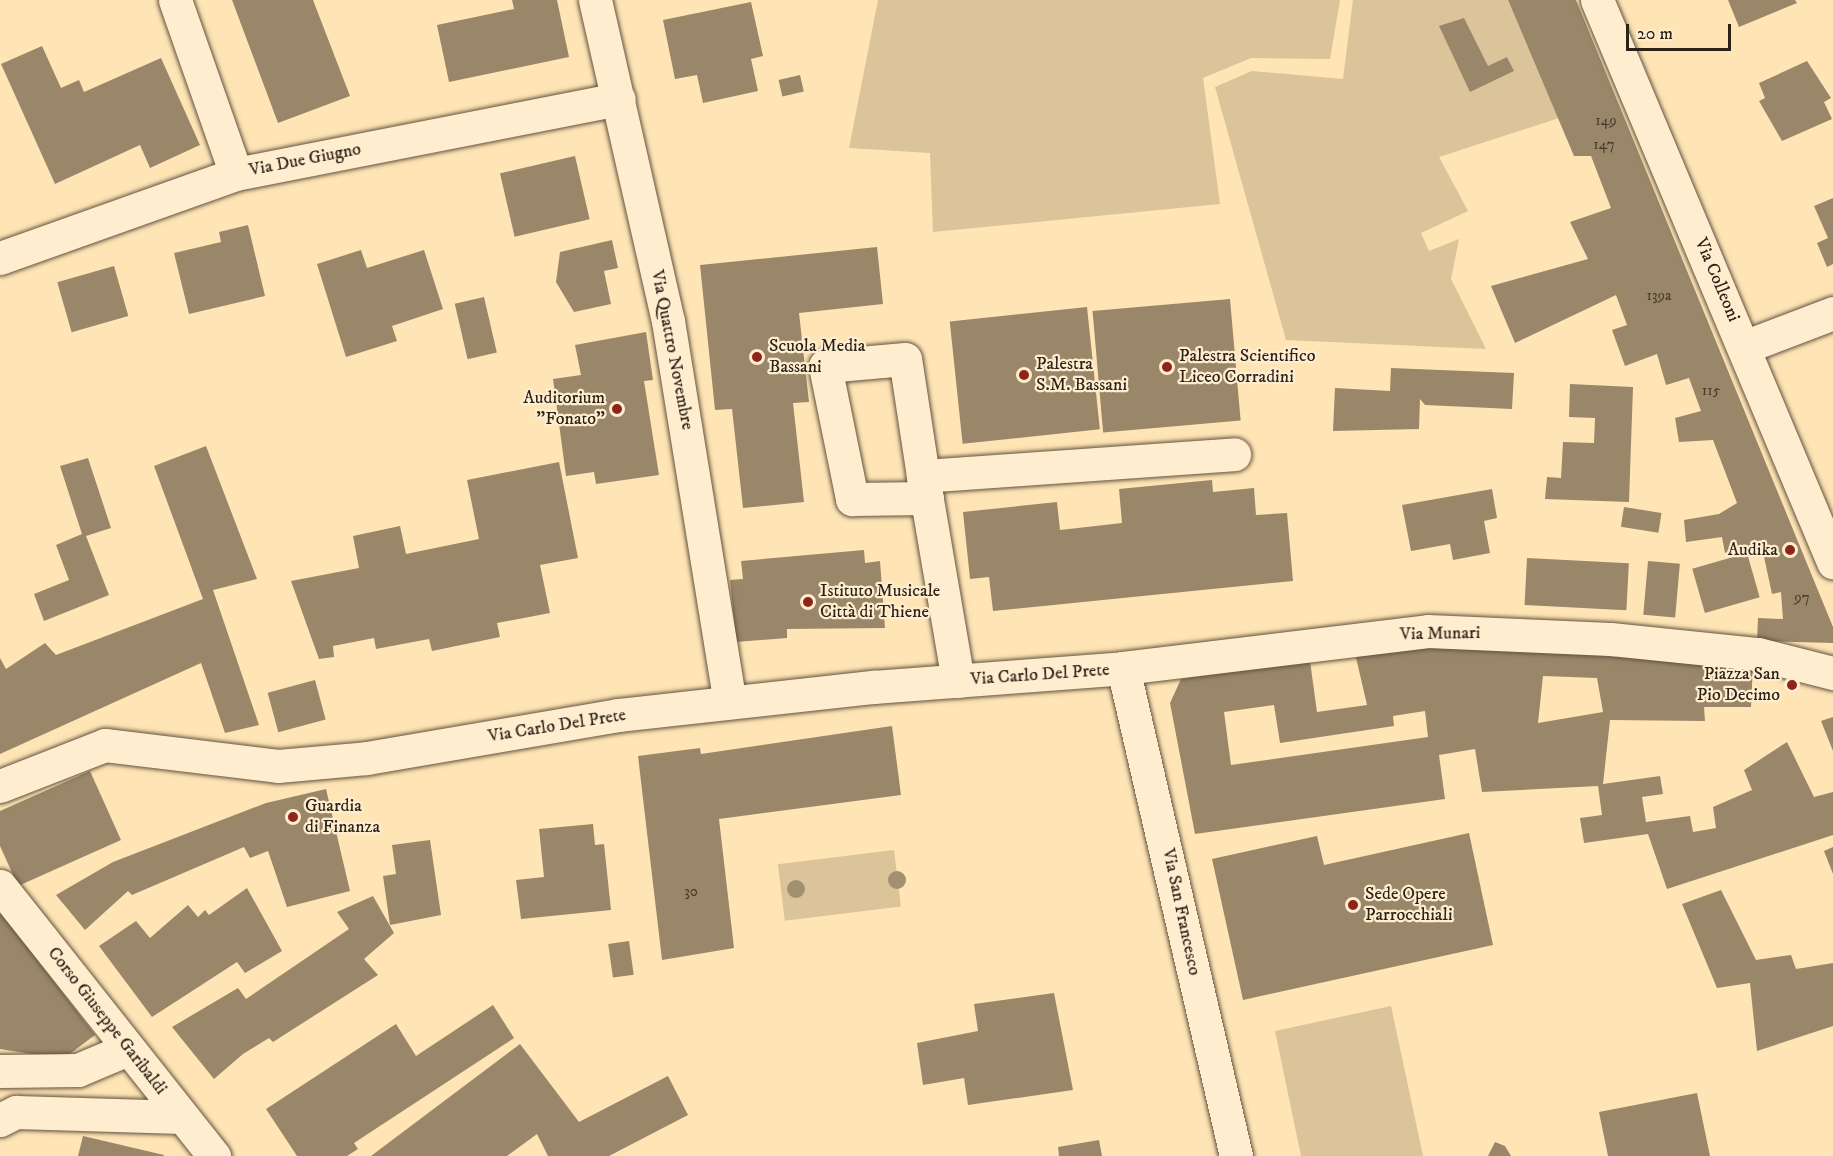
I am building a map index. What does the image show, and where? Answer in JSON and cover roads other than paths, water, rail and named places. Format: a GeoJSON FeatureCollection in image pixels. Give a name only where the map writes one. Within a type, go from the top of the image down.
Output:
{"type":"FeatureCollection","features":[{"type":"Feature","properties":{"kind":"street"},"geometry":{"type":"LineString","coordinates":[[175,0],[236,174]]}},
{"type":"Feature","properties":{"kind":"street","name":"Via Quattro Novembre"},"geometry":{"type":"LineString","coordinates":[[595,0],[619,99],[694,460],[730,702]]}},
{"type":"Feature","properties":{"kind":"street","name":"Via Colleoni"},"geometry":{"type":"LineString","coordinates":[[1597,0],[1833,562]]}},
{"type":"Feature","properties":{"kind":"street","name":"Via Due Giugno"},"geometry":{"type":"LineString","coordinates":[[0,258],[236,174],[619,99]]}},
{"type":"Feature","properties":{"kind":"street"},"geometry":{"type":"LineString","coordinates":[[1744,348],[1833,313]]}},
{"type":"Feature","properties":{"kind":"street"},"geometry":{"type":"LineString","coordinates":[[958,681],[925,487],[1234,454]]}},
{"type":"Feature","properties":{"kind":"street","name":"Via Munari"},"geometry":{"type":"LineString","coordinates":[[1123,668],[1428,632],[1610,639],[1758,654],[1833,673]]}},
{"type":"Feature","properties":{"kind":"street","name":"Via Carlo Del Prete"},"geometry":{"type":"LineString","coordinates":[[0,786],[105,745],[278,766],[730,702],[1123,668]]}},
{"type":"Feature","properties":{"kind":"street","name":"Via San Francesco"},"geometry":{"type":"LineString","coordinates":[[1123,668],[1236,1156]]}},
{"type":"Feature","properties":{"kind":"street","name":"Corso Giuseppe Garibaldi"},"geometry":{"type":"LineString","coordinates":[[0,886],[214,1156]]}},
{"type":"Feature","properties":{"kind":"street"},"geometry":{"type":"LineString","coordinates":[[0,1071],[78,1070],[128,1049]]}},
{"type":"Feature","properties":{"kind":"street"},"geometry":{"type":"LineString","coordinates":[[0,1120],[16,1112],[183,1117]]}},
{"type":"Feature","properties":{"kind":"place","name":"Scuola Media Bassani"},"geometry":{"type":"Point","coordinates":[757,357]}},
{"type":"Feature","properties":{"kind":"place","name":"Palestra Scientifico Liceo Corradini"},"geometry":{"type":"Point","coordinates":[1167,367]}},
{"type":"Feature","properties":{"kind":"place","name":"Palestra S.M. Bassani"},"geometry":{"type":"Point","coordinates":[1024,375]}},
{"type":"Feature","properties":{"kind":"place","name":"Auditorium \"Fonato\""},"geometry":{"type":"Point","coordinates":[617,409]}},
{"type":"Feature","properties":{"kind":"place","name":"Audika"},"geometry":{"type":"Point","coordinates":[1790,550]}},
{"type":"Feature","properties":{"kind":"place","name":"Istituto Musicale Città di Thiene"},"geometry":{"type":"Point","coordinates":[808,602]}},
{"type":"Feature","properties":{"kind":"place","name":"Piazza San Pio Decimo"},"geometry":{"type":"Point","coordinates":[1792,685]}},
{"type":"Feature","properties":{"kind":"place","name":"Guardia di Finanza"},"geometry":{"type":"Point","coordinates":[293,817]}},
{"type":"Feature","properties":{"kind":"place","name":"Sede Opere Parrocchiali"},"geometry":{"type":"Point","coordinates":[1353,905]}}]}
